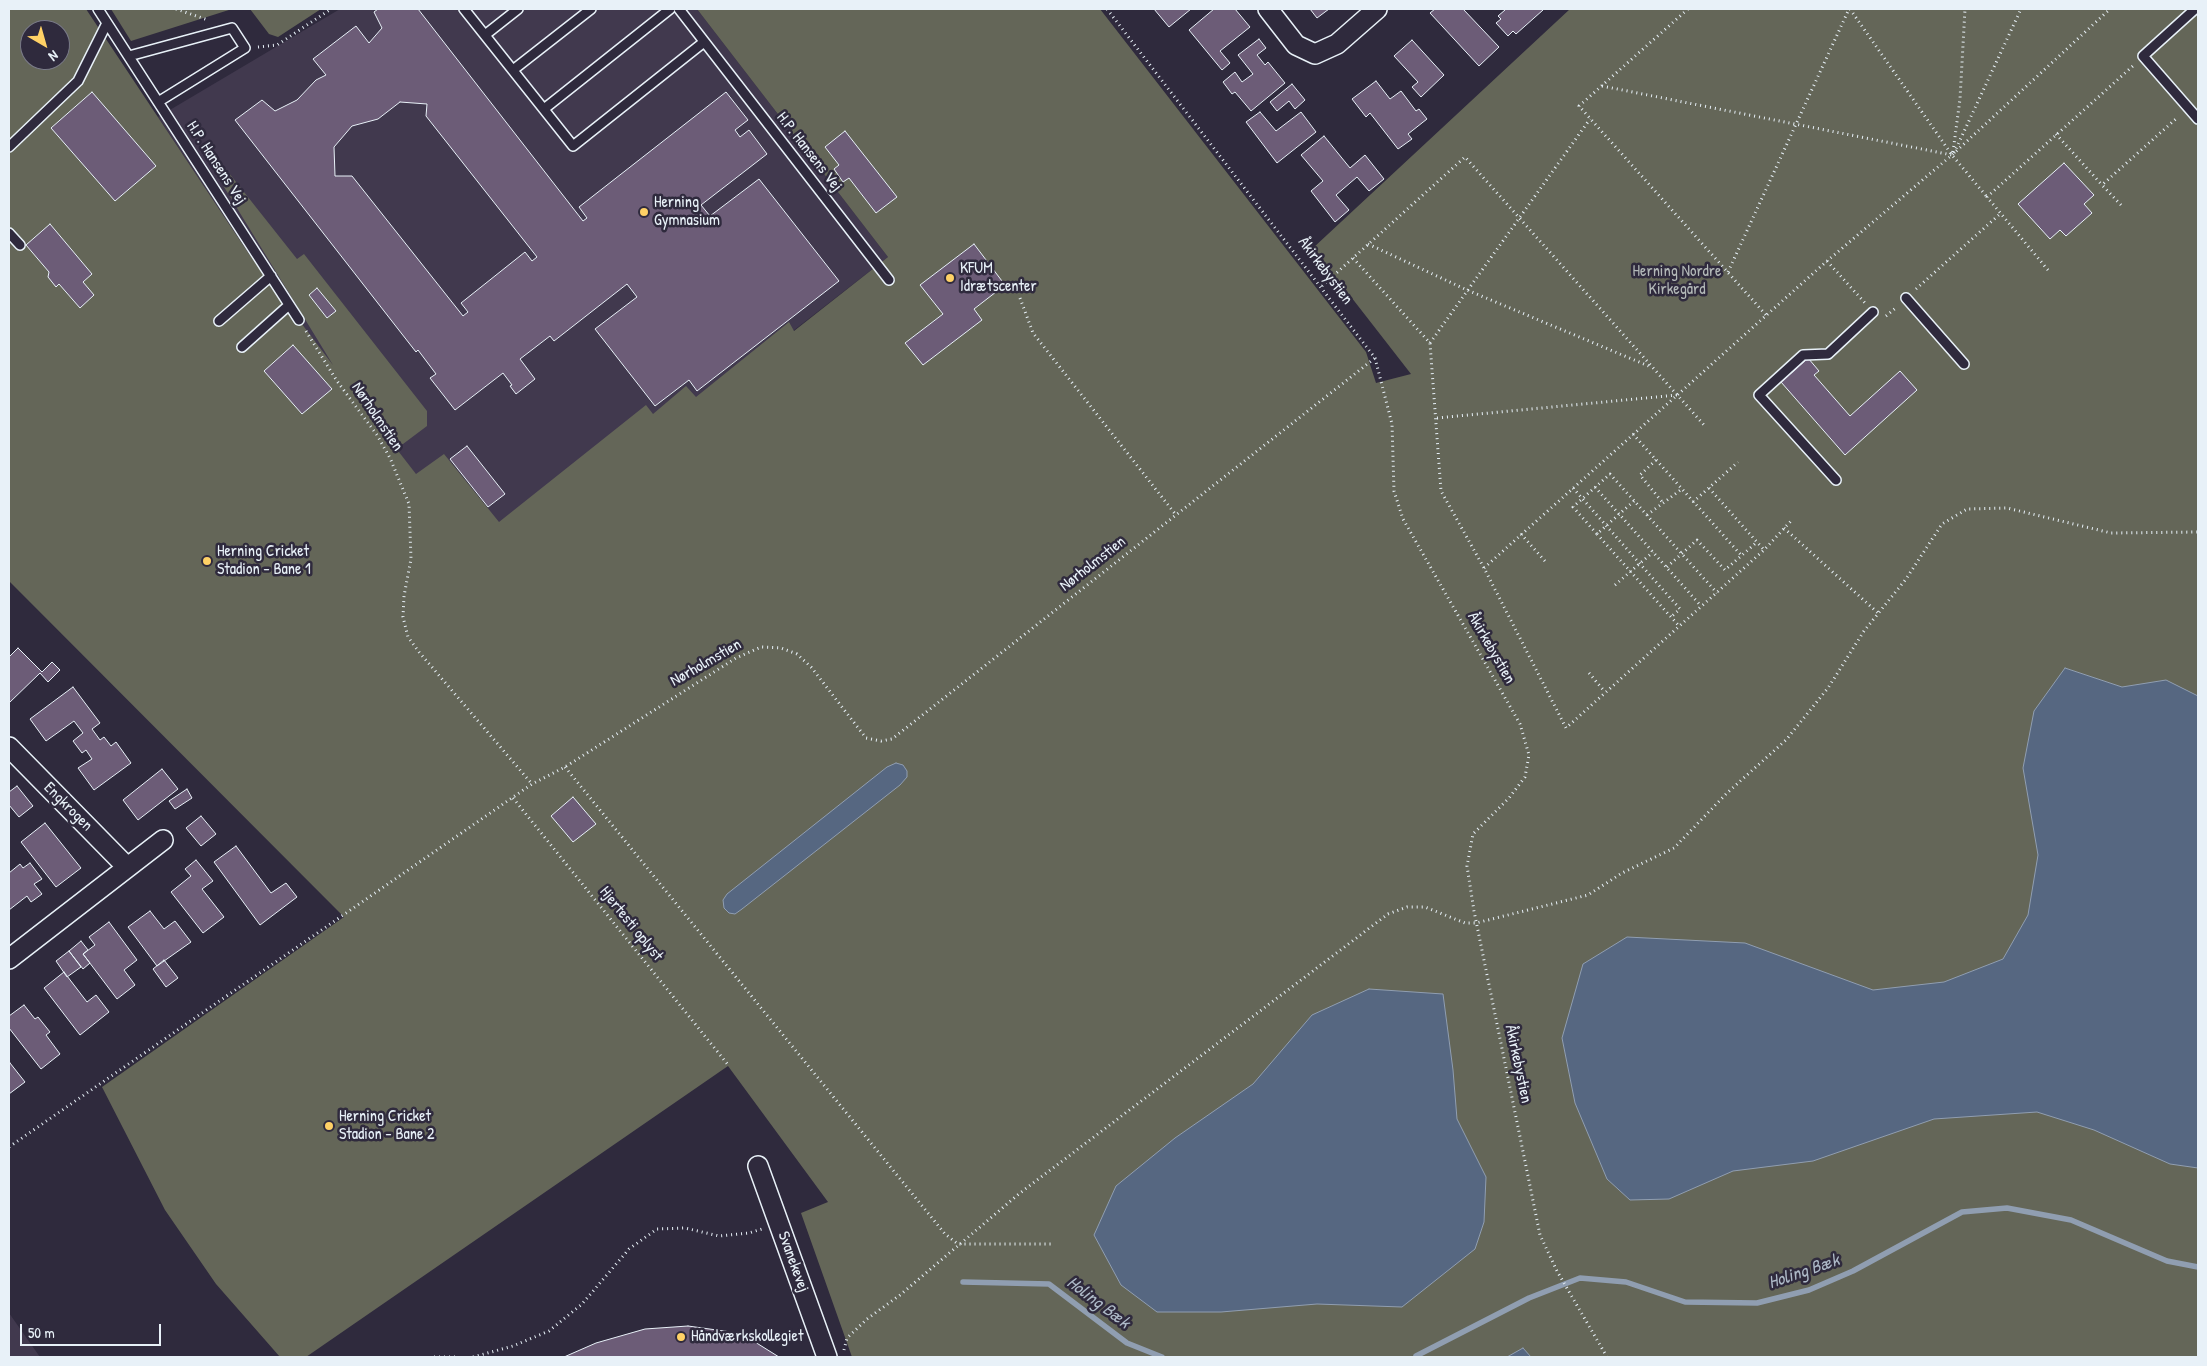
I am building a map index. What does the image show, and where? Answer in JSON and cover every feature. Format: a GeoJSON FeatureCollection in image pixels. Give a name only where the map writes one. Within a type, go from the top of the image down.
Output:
{"type":"FeatureCollection","features":[{"type":"Feature","properties":{"kind":"street"},"geometry":{"type":"LineString","coordinates":[[1268,9],[1296,44],[1315,54],[1337,44],[1377,9]]}},
{"type":"Feature","properties":{"kind":"street","name":"Engkrogen"},"geometry":{"type":"LineString","coordinates":[[9,747],[127,867]]}},
{"type":"Feature","properties":{"kind":"street"},"geometry":{"type":"LineString","coordinates":[[9,960],[163,840]]}},
{"type":"Feature","properties":{"kind":"street","name":"Svanekevej"},"geometry":{"type":"LineString","coordinates":[[758,1166],[779,1223],[835,1356]]}},
{"type":"Feature","properties":{"kind":"lane","name":"H.P. Hansens Vej"},"geometry":{"type":"LineString","coordinates":[[98,9],[299,320]]}},
{"type":"Feature","properties":{"kind":"lane"},"geometry":{"type":"LineString","coordinates":[[464,9],[573,146],[704,42]]}},
{"type":"Feature","properties":{"kind":"lane"},"geometry":{"type":"LineString","coordinates":[[485,35],[518,9]]}},
{"type":"Feature","properties":{"kind":"lane"},"geometry":{"type":"LineString","coordinates":[[513,70],[590,9]]}},
{"type":"Feature","properties":{"kind":"lane"},"geometry":{"type":"LineString","coordinates":[[544,109],[670,9]]}},
{"type":"Feature","properties":{"kind":"lane","name":"H.P. Hansens Vej"},"geometry":{"type":"LineString","coordinates":[[679,9],[889,280]]}},
{"type":"Feature","properties":{"kind":"lane"},"geometry":{"type":"LineString","coordinates":[[2195,9],[2143,56],[2198,119]]}},
{"type":"Feature","properties":{"kind":"lane"},"geometry":{"type":"LineString","coordinates":[[9,147],[78,81],[107,23]]}},
{"type":"Feature","properties":{"kind":"lane"},"geometry":{"type":"LineString","coordinates":[[128,56],[232,28],[245,48],[158,102]]}},
{"type":"Feature","properties":{"kind":"lane"},"geometry":{"type":"LineString","coordinates":[[9,233],[20,245]]}},
{"type":"Feature","properties":{"kind":"lane"},"geometry":{"type":"LineString","coordinates":[[219,321],[270,276]]}},
{"type":"Feature","properties":{"kind":"lane"},"geometry":{"type":"LineString","coordinates":[[1906,298],[1964,364]]}},
{"type":"Feature","properties":{"kind":"lane"},"geometry":{"type":"LineString","coordinates":[[242,346],[289,305]]}},
{"type":"Feature","properties":{"kind":"lane"},"geometry":{"type":"LineString","coordinates":[[1836,480],[1759,395],[1803,355],[1828,354],[1873,312]]}},
{"type":"Feature","properties":{"kind":"path"},"geometry":{"type":"LineString","coordinates":[[176,9],[232,28]]}},
{"type":"Feature","properties":{"kind":"path"},"geometry":{"type":"LineString","coordinates":[[245,48],[277,45],[331,9]]}},
{"type":"Feature","properties":{"kind":"path","name":"Åkirkebystien"},"geometry":{"type":"LineString","coordinates":[[1107,9],[1376,358],[1392,424],[1394,492],[1404,519],[1520,724],[1529,755],[1525,777],[1509,798],[1473,834],[1467,866],[1476,923],[1540,1235],[1557,1271],[1606,1357]]}},
{"type":"Feature","properties":{"kind":"path"},"geometry":{"type":"LineString","coordinates":[[1688,9],[1579,106],[1766,315]]}},
{"type":"Feature","properties":{"kind":"path"},"geometry":{"type":"LineString","coordinates":[[1728,272],[1850,9],[1952,155],[2048,270]]}},
{"type":"Feature","properties":{"kind":"path"},"geometry":{"type":"LineString","coordinates":[[1952,155],[1960,99],[1965,9]]}},
{"type":"Feature","properties":{"kind":"path"},"geometry":{"type":"LineString","coordinates":[[1952,155],[2021,9]]}},
{"type":"Feature","properties":{"kind":"path"},"geometry":{"type":"LineString","coordinates":[[1484,568],[1827,261],[1952,155],[2110,9]]}},
{"type":"Feature","properties":{"kind":"path"},"geometry":{"type":"LineString","coordinates":[[1987,197],[2143,56]]}},
{"type":"Feature","properties":{"kind":"path"},"geometry":{"type":"LineString","coordinates":[[1602,86],[1952,155]]}},
{"type":"Feature","properties":{"kind":"path"},"geometry":{"type":"LineString","coordinates":[[2102,185],[2188,108]]}},
{"type":"Feature","properties":{"kind":"path"},"geometry":{"type":"LineString","coordinates":[[1430,343],[1590,119]]}},
{"type":"Feature","properties":{"kind":"path"},"geometry":{"type":"LineString","coordinates":[[2056,134],[2120,206]]}},
{"type":"Feature","properties":{"kind":"path"},"geometry":{"type":"LineString","coordinates":[[1322,286],[1464,157],[1704,424]]}},
{"type":"Feature","properties":{"kind":"path"},"geometry":{"type":"LineString","coordinates":[[1827,261],[1881,321],[2001,213]]}},
{"type":"Feature","properties":{"kind":"path"},"geometry":{"type":"LineString","coordinates":[[1368,244],[1467,290],[1654,368]]}},
{"type":"Feature","properties":{"kind":"path"},"geometry":{"type":"LineString","coordinates":[[1353,258],[1430,343],[1441,491],[1484,568],[1566,728],[1764,550],[1791,521]]}},
{"type":"Feature","properties":{"kind":"path"},"geometry":{"type":"LineString","coordinates":[[1020,298],[1033,333],[1176,515]]}},
{"type":"Feature","properties":{"kind":"path","name":"Nørholmstien"},"geometry":{"type":"LineString","coordinates":[[299,320],[337,381],[377,435],[390,458],[409,504],[411,559],[404,596],[403,617],[408,637],[532,784],[565,768],[692,685],[736,658],[760,647],[781,648],[798,654],[811,667],[866,738],[881,741],[892,739],[1376,358]]}},
{"type":"Feature","properties":{"kind":"path"},"geometry":{"type":"LineString","coordinates":[[1437,418],[1677,395]]}},
{"type":"Feature","properties":{"kind":"path"},"geometry":{"type":"LineString","coordinates":[[1633,434],[1741,555]]}},
{"type":"Feature","properties":{"kind":"path"},"geometry":{"type":"LineString","coordinates":[[1656,460],[1640,475],[1664,502]]}},
{"type":"Feature","properties":{"kind":"path"},"geometry":{"type":"LineString","coordinates":[[1693,502],[1738,462]]}},
{"type":"Feature","properties":{"kind":"path"},"geometry":{"type":"LineString","coordinates":[[1679,626],[1573,507],[1595,487],[1610,474],[1716,593]]}},
{"type":"Feature","properties":{"kind":"path"},"geometry":{"type":"LineString","coordinates":[[1595,487],[1702,606]]}},
{"type":"Feature","properties":{"kind":"path"},"geometry":{"type":"LineString","coordinates":[[1572,488],[1680,608],[1671,617]]}},
{"type":"Feature","properties":{"kind":"path"},"geometry":{"type":"LineString","coordinates":[[1709,488],[1764,550]]}},
{"type":"Feature","properties":{"kind":"path"},"geometry":{"type":"LineString","coordinates":[[1647,515],[1682,489]]}},
{"type":"Feature","properties":{"kind":"path"},"geometry":{"type":"LineString","coordinates":[[1597,534],[1634,501]]}},
{"type":"Feature","properties":{"kind":"path"},"geometry":{"type":"LineString","coordinates":[[835,1356],[847,1338],[867,1319],[900,1295],[1027,1187],[1388,914],[1406,907],[1425,907],[1465,923],[1476,923],[1588,895],[1622,873],[1674,848],[1727,793],[1786,740],[1828,688],[1864,631],[1906,579],[1942,524],[1967,509],[2007,508],[2111,533],[2198,532]]}},
{"type":"Feature","properties":{"kind":"path"},"geometry":{"type":"LineString","coordinates":[[1784,528],[1878,613]]}},
{"type":"Feature","properties":{"kind":"path"},"geometry":{"type":"LineString","coordinates":[[1521,534],[1545,562]]}},
{"type":"Feature","properties":{"kind":"path"},"geometry":{"type":"LineString","coordinates":[[1667,567],[1698,540],[1725,570],[1757,542]]}},
{"type":"Feature","properties":{"kind":"path"},"geometry":{"type":"LineString","coordinates":[[1615,585],[1652,552]]}},
{"type":"Feature","properties":{"kind":"path"},"geometry":{"type":"LineString","coordinates":[[1589,674],[1606,692]]}},
{"type":"Feature","properties":{"kind":"path"},"geometry":{"type":"LineString","coordinates":[[565,768],[945,1234],[958,1244],[1054,1244]]}},
{"type":"Feature","properties":{"kind":"path"},"geometry":{"type":"LineString","coordinates":[[9,1147],[532,784]]}},
{"type":"Feature","properties":{"kind":"path","name":"Hjertesti oplyst"},"geometry":{"type":"LineString","coordinates":[[513,798],[728,1066]]}},
{"type":"Feature","properties":{"kind":"path"},"geometry":{"type":"LineString","coordinates":[[473,1357],[513,1346],[549,1331],[582,1304],[629,1249],[657,1229],[685,1228],[719,1236],[749,1233],[779,1223]]}},
{"type":"Feature","properties":{"kind":"path"},"geometry":{"type":"LineString","coordinates":[[434,1357],[456,1357]]}},
{"type":"Feature","properties":{"kind":"shaded area"},"geometry":{"type":"Polygon","coordinates":[[[340,9],[697,9],[888,257],[487,569],[249,254],[158,117],[340,9]]]}},
{"type":"Feature","properties":{"kind":"shaded area"},"geometry":{"type":"Polygon","coordinates":[[[9,1313],[40,1357],[9,1357],[9,1313]]]}},
{"type":"Feature","properties":{"kind":"green space","name":"Herning Nordre Kirkegård"},"geometry":{"type":"Polygon","coordinates":[[[9,9],[86,9],[249,254],[333,365],[213,169],[221,163],[297,259],[304,254],[427,411],[427,426],[403,444],[392,443],[416,474],[444,454],[499,522],[646,405],[653,414],[686,386],[696,397],[789,322],[794,331],[888,257],[697,9],[1100,9],[1366,352],[1376,383],[1411,374],[1313,248],[1570,9],[2198,9],[2198,1357],[852,1357],[801,1213],[828,1202],[728,1066],[306,1357],[280,1357],[216,1284],[165,1210],[102,1087],[344,917],[9,581],[9,9]]]}},
{"type":"Feature","properties":{"kind":"green space"},"geometry":{"type":"Polygon","coordinates":[[[111,9],[232,9],[131,41],[111,9]]]}},
{"type":"Feature","properties":{"kind":"green space"},"geometry":{"type":"Polygon","coordinates":[[[250,9],[321,9],[278,37],[269,34],[250,9]]]}},
{"type":"Feature","properties":{"kind":"water"},"geometry":{"type":"Polygon","coordinates":[[[2065,668],[2122,687],[2166,680],[2198,696],[2198,1168],[2170,1164],[2094,1130],[2037,1112],[1934,1119],[1813,1161],[1733,1171],[1669,1199],[1630,1200],[1607,1179],[1575,1103],[1562,1038],[1583,964],[1627,937],[1745,943],[1873,990],[1944,982],[2003,959],[2028,915],[2038,855],[2023,768],[2034,711],[2065,668]]]}},
{"type":"Feature","properties":{"kind":"water"},"geometry":{"type":"Polygon","coordinates":[[[896,763],[903,765],[907,771],[907,777],[900,785],[735,914],[729,913],[724,908],[723,900],[727,894],[887,767],[896,763]]]}},
{"type":"Feature","properties":{"kind":"water"},"geometry":{"type":"Polygon","coordinates":[[[1369,989],[1443,994],[1457,1119],[1486,1177],[1484,1222],[1475,1249],[1402,1307],[1317,1304],[1221,1312],[1157,1312],[1121,1285],[1094,1235],[1116,1186],[1175,1138],[1253,1084],[1312,1015],[1369,989]]]}},
{"type":"Feature","properties":{"kind":"water"},"geometry":{"type":"Polygon","coordinates":[[[1523,1348],[1531,1357],[1507,1357],[1523,1348]]]}},
{"type":"Feature","properties":{"kind":"building","name":"Herning Gymnasium"},"geometry":{"type":"Polygon","coordinates":[[[378,9],[418,9],[583,221],[587,218],[579,207],[726,92],[748,120],[735,130],[740,137],[749,130],[767,154],[701,205],[710,216],[759,179],[839,281],[697,391],[689,380],[655,406],[595,329],[637,297],[627,284],[554,341],[550,336],[520,359],[535,379],[516,394],[503,373],[455,410],[430,378],[436,374],[418,350],[416,352],[235,120],[262,100],[275,111],[297,100],[316,80],[326,75],[313,59],[356,26],[369,43],[382,28],[374,12],[378,9]],[[400,102],[378,119],[352,126],[334,147],[335,176],[352,176],[463,316],[468,312],[461,303],[525,252],[532,261],[537,257],[426,116],[427,104],[400,102]]]}},
{"type":"Feature","properties":{"kind":"building"},"geometry":{"type":"Polygon","coordinates":[[[1154,9],[1191,9],[1169,27],[1154,9]]]}},
{"type":"Feature","properties":{"kind":"building"},"geometry":{"type":"Polygon","coordinates":[[[1214,9],[1235,9],[1250,27],[1220,51],[1230,63],[1222,70],[1189,30],[1214,9]]]}},
{"type":"Feature","properties":{"kind":"building"},"geometry":{"type":"Polygon","coordinates":[[[1310,9],[1329,9],[1317,18],[1310,9]]]}},
{"type":"Feature","properties":{"kind":"building"},"geometry":{"type":"Polygon","coordinates":[[[1435,9],[1463,9],[1499,47],[1479,66],[1430,13],[1435,9]]]}},
{"type":"Feature","properties":{"kind":"building"},"geometry":{"type":"Polygon","coordinates":[[[1504,9],[1543,10],[1516,34],[1513,31],[1508,36],[1496,23],[1501,19],[1498,16],[1504,9]]]}},
{"type":"Feature","properties":{"kind":"building"},"geometry":{"type":"Polygon","coordinates":[[[1259,39],[1266,48],[1257,55],[1265,65],[1268,62],[1285,83],[1251,111],[1235,92],[1232,94],[1223,82],[1235,72],[1242,82],[1253,74],[1238,55],[1259,39]]]}},
{"type":"Feature","properties":{"kind":"building"},"geometry":{"type":"Polygon","coordinates":[[[1412,40],[1444,75],[1421,97],[1412,87],[1418,82],[1394,56],[1412,40]]]}},
{"type":"Feature","properties":{"kind":"building"},"geometry":{"type":"Polygon","coordinates":[[[1376,81],[1390,99],[1401,91],[1416,111],[1419,109],[1427,119],[1408,134],[1412,139],[1398,149],[1370,113],[1366,117],[1352,99],[1376,81]]]}},
{"type":"Feature","properties":{"kind":"building"},"geometry":{"type":"Polygon","coordinates":[[[1292,84],[1305,100],[1295,109],[1289,101],[1277,111],[1270,102],[1292,84]]]}},
{"type":"Feature","properties":{"kind":"building"},"geometry":{"type":"Polygon","coordinates":[[[92,92],[156,166],[115,201],[51,128],[92,92]]]}},
{"type":"Feature","properties":{"kind":"building"},"geometry":{"type":"Polygon","coordinates":[[[1260,112],[1276,131],[1301,112],[1316,132],[1277,163],[1246,122],[1260,112]]]}},
{"type":"Feature","properties":{"kind":"building"},"geometry":{"type":"Polygon","coordinates":[[[845,131],[897,197],[876,213],[849,178],[843,182],[834,169],[839,165],[825,147],[845,131]]]}},
{"type":"Feature","properties":{"kind":"building"},"geometry":{"type":"Polygon","coordinates":[[[1324,136],[1350,168],[1365,155],[1384,179],[1369,191],[1357,177],[1336,195],[1349,210],[1335,222],[1311,191],[1323,181],[1301,155],[1324,136]]]}},
{"type":"Feature","properties":{"kind":"building"},"geometry":{"type":"Polygon","coordinates":[[[2064,163],[2094,195],[2084,204],[2092,213],[2066,236],[2060,230],[2050,239],[2018,204],[2064,163]]]}},
{"type":"Feature","properties":{"kind":"building"},"geometry":{"type":"Polygon","coordinates":[[[50,224],[92,274],[83,282],[94,295],[80,308],[59,284],[56,287],[48,277],[49,272],[26,245],[50,224]]]}},
{"type":"Feature","properties":{"kind":"building"},"geometry":{"type":"Polygon","coordinates":[[[974,244],[1005,285],[974,309],[982,320],[923,365],[905,343],[943,314],[920,285],[974,244]]]}},
{"type":"Feature","properties":{"kind":"building"},"geometry":{"type":"Polygon","coordinates":[[[317,288],[336,311],[327,318],[309,295],[317,288]]]}},
{"type":"Feature","properties":{"kind":"building"},"geometry":{"type":"Polygon","coordinates":[[[293,345],[332,389],[302,414],[264,371],[293,345]]]}},
{"type":"Feature","properties":{"kind":"building"},"geometry":{"type":"Polygon","coordinates":[[[1808,358],[1819,371],[1814,375],[1850,416],[1900,371],[1917,390],[1845,455],[1781,382],[1808,358]]]}},
{"type":"Feature","properties":{"kind":"building"},"geometry":{"type":"Polygon","coordinates":[[[467,446],[505,494],[488,507],[450,459],[467,446]]]}},
{"type":"Feature","properties":{"kind":"building"},"geometry":{"type":"Polygon","coordinates":[[[18,648],[42,672],[52,662],[60,670],[48,682],[40,673],[9,703],[9,657],[18,648]]]}},
{"type":"Feature","properties":{"kind":"building"},"geometry":{"type":"Polygon","coordinates":[[[73,687],[100,723],[92,729],[100,740],[104,737],[111,746],[116,742],[131,763],[94,790],[78,768],[92,759],[86,750],[82,753],[73,741],[83,733],[74,721],[46,741],[30,719],[73,687]]]}},
{"type":"Feature","properties":{"kind":"building"},"geometry":{"type":"Polygon","coordinates":[[[162,769],[178,789],[138,820],[123,800],[162,769]]]}},
{"type":"Feature","properties":{"kind":"building"},"geometry":{"type":"Polygon","coordinates":[[[17,786],[33,806],[19,817],[9,805],[9,792],[17,786]]]}},
{"type":"Feature","properties":{"kind":"building"},"geometry":{"type":"Polygon","coordinates":[[[187,789],[192,798],[175,809],[169,801],[187,789]]]}},
{"type":"Feature","properties":{"kind":"building"},"geometry":{"type":"Polygon","coordinates":[[[573,797],[596,824],[573,842],[551,816],[573,797]]]}},
{"type":"Feature","properties":{"kind":"building"},"geometry":{"type":"Polygon","coordinates":[[[201,816],[216,834],[201,846],[186,828],[201,816]]]}},
{"type":"Feature","properties":{"kind":"building"},"geometry":{"type":"Polygon","coordinates":[[[45,823],[81,868],[56,887],[21,842],[45,823]]]}},
{"type":"Feature","properties":{"kind":"building"},"geometry":{"type":"Polygon","coordinates":[[[236,846],[271,893],[286,883],[297,897],[260,925],[214,862],[236,846]]]}},
{"type":"Feature","properties":{"kind":"building"},"geometry":{"type":"Polygon","coordinates":[[[196,860],[213,881],[202,889],[224,917],[203,933],[171,892],[191,876],[185,869],[196,860]]]}},
{"type":"Feature","properties":{"kind":"building"},"geometry":{"type":"Polygon","coordinates":[[[30,863],[42,879],[34,884],[42,894],[31,902],[27,896],[9,910],[9,873],[20,864],[23,868],[30,863]]]}},
{"type":"Feature","properties":{"kind":"building"},"geometry":{"type":"Polygon","coordinates":[[[150,911],[164,929],[175,921],[191,942],[157,966],[128,927],[150,911]]]}},
{"type":"Feature","properties":{"kind":"building"},"geometry":{"type":"Polygon","coordinates":[[[109,922],[137,960],[124,970],[135,985],[117,999],[83,954],[95,945],[89,937],[109,922]]]}},
{"type":"Feature","properties":{"kind":"building"},"geometry":{"type":"Polygon","coordinates":[[[81,941],[88,950],[83,954],[90,963],[83,969],[69,951],[81,941]]]}},
{"type":"Feature","properties":{"kind":"building"},"geometry":{"type":"Polygon","coordinates":[[[69,951],[81,967],[67,977],[56,961],[69,951]]]}},
{"type":"Feature","properties":{"kind":"building"},"geometry":{"type":"Polygon","coordinates":[[[164,960],[178,978],[166,987],[153,969],[164,960]]]}},
{"type":"Feature","properties":{"kind":"building"},"geometry":{"type":"Polygon","coordinates":[[[64,972],[87,1002],[96,995],[109,1012],[80,1035],[44,988],[64,972]]]}},
{"type":"Feature","properties":{"kind":"building"},"geometry":{"type":"Polygon","coordinates":[[[24,1005],[35,1019],[38,1017],[50,1032],[46,1035],[60,1054],[41,1069],[9,1028],[9,1016],[24,1005]]]}},
{"type":"Feature","properties":{"kind":"building"},"geometry":{"type":"Polygon","coordinates":[[[9,1064],[25,1082],[9,1094],[9,1064]]]}},
{"type":"Feature","properties":{"kind":"building","name":"Håndværkskollegiet"},"geometry":{"type":"Polygon","coordinates":[[[688,1326],[731,1332],[755,1342],[779,1357],[564,1357],[596,1343],[645,1329],[688,1326]]]}},
{"type":"Feature","properties":{"kind":"waterway","name":"Holing Bæk"},"geometry":{"type":"LineString","coordinates":[[1416,1356],[1529,1298],[1580,1278],[1626,1282],[1685,1302],[1757,1303],[1809,1290],[1853,1271],[1962,1212],[2007,1208],[2071,1220],[2167,1261],[2198,1267]]}},
{"type":"Feature","properties":{"kind":"waterway","name":"Holing Bæk"},"geometry":{"type":"LineString","coordinates":[[963,1282],[1049,1284],[1127,1343],[1162,1357]]}},
{"type":"Feature","properties":{"kind":"place","name":"Herning Gymnasium"},"geometry":{"type":"Point","coordinates":[644,212]}},
{"type":"Feature","properties":{"kind":"place","name":"KFUM Idrætscenter"},"geometry":{"type":"Point","coordinates":[950,278]}},
{"type":"Feature","properties":{"kind":"place","name":"Herning Cricket Stadion - Bane 1"},"geometry":{"type":"Point","coordinates":[207,561]}},
{"type":"Feature","properties":{"kind":"place","name":"Herning Cricket Stadion - Bane 2"},"geometry":{"type":"Point","coordinates":[329,1126]}},
{"type":"Feature","properties":{"kind":"place","name":"Håndværkskollegiet"},"geometry":{"type":"Point","coordinates":[681,1337]}}]}
